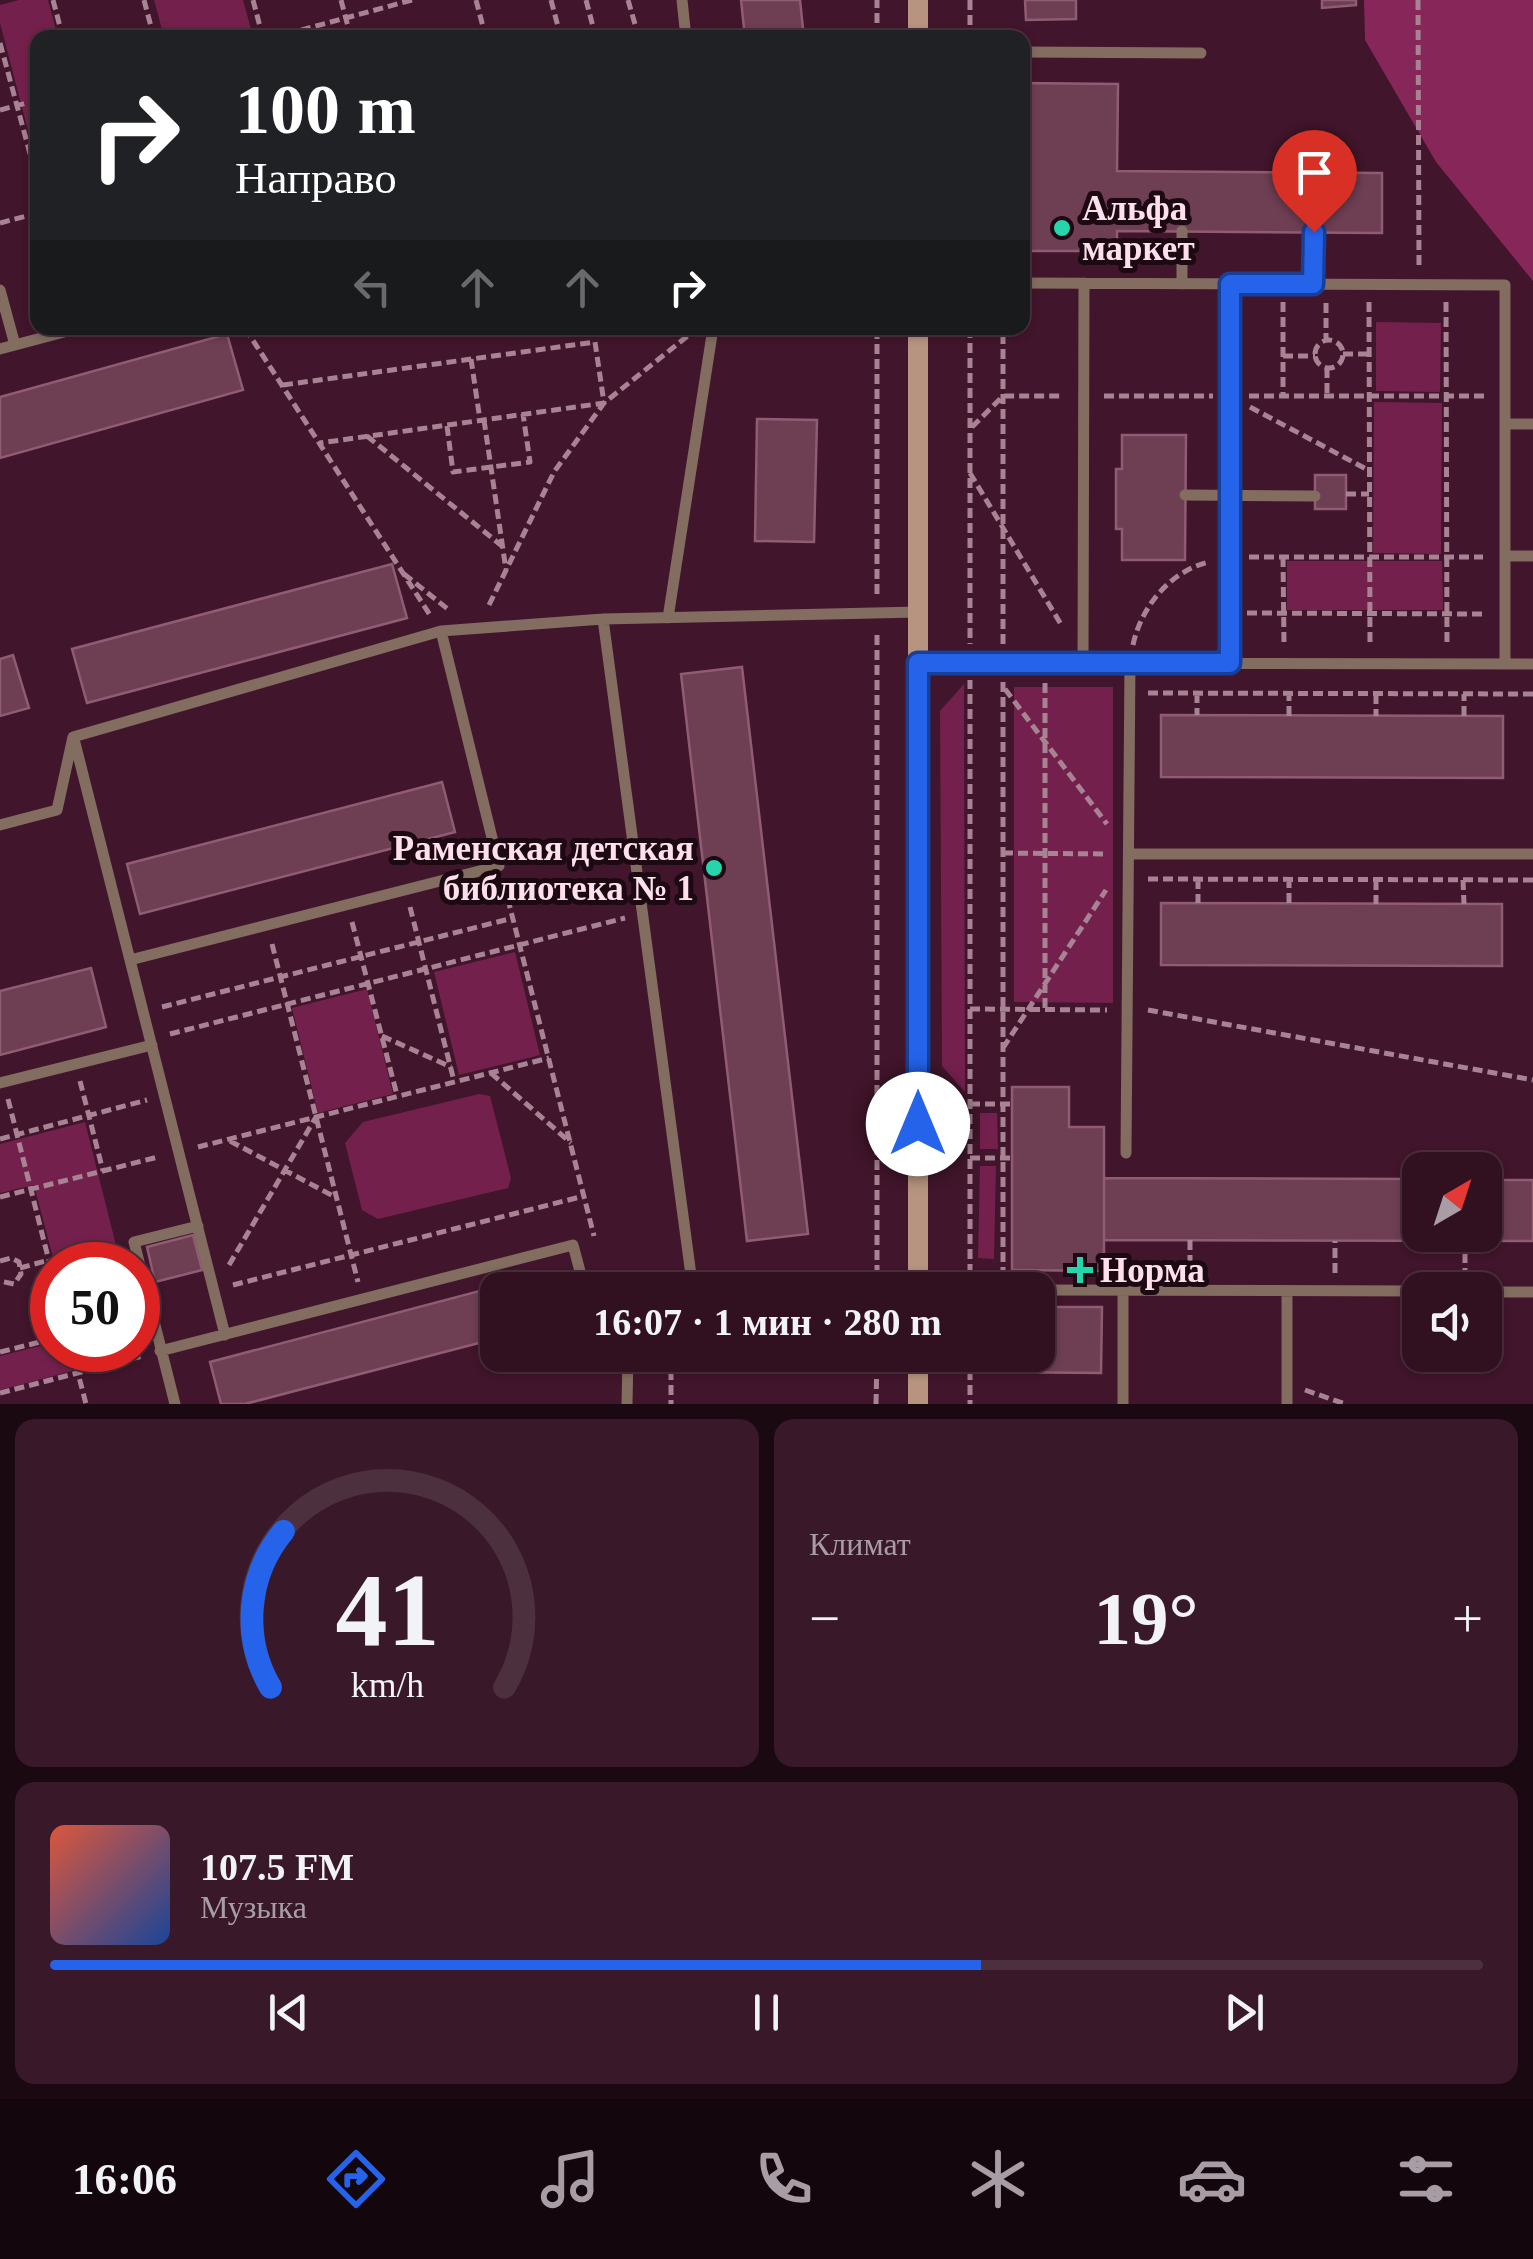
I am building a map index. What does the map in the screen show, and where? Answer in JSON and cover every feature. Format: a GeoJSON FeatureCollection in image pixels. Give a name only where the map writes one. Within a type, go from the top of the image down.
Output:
{"type":"FeatureCollection","features":[{"type":"Feature","properties":{"kind":"main road"},"geometry":{"type":"LineString","coordinates":[[918,0],[918,30]]}},
{"type":"Feature","properties":{"kind":"main road"},"geometry":{"type":"LineString","coordinates":[[918,335],[918,1272]]}},
{"type":"Feature","properties":{"kind":"main road"},"geometry":{"type":"LineString","coordinates":[[918,1372],[918,1404]]}},
{"type":"Feature","properties":{"kind":"lane"},"geometry":{"type":"LineString","coordinates":[[682,0],[685,30]]}},
{"type":"Feature","properties":{"kind":"lane"},"geometry":{"type":"LineString","coordinates":[[1030,52],[1200,53]]}},
{"type":"Feature","properties":{"kind":"lane"},"geometry":{"type":"LineString","coordinates":[[1182,231],[1182,284]]}},
{"type":"Feature","properties":{"kind":"lane"},"geometry":{"type":"LineString","coordinates":[[1314,232],[1320,284]]}},
{"type":"Feature","properties":{"kind":"lane"},"geometry":{"type":"LineString","coordinates":[[1030,283],[1505,285],[1504,664]]}},
{"type":"Feature","properties":{"kind":"lane"},"geometry":{"type":"LineString","coordinates":[[1084,283],[1084,663]]}},
{"type":"Feature","properties":{"kind":"lane"},"geometry":{"type":"LineString","coordinates":[[1230,284],[1230,663]]}},
{"type":"Feature","properties":{"kind":"lane"},"geometry":{"type":"LineString","coordinates":[[0,290],[14,345]]}},
{"type":"Feature","properties":{"kind":"lane"},"geometry":{"type":"LineString","coordinates":[[0,348],[52,335]]}},
{"type":"Feature","properties":{"kind":"lane"},"geometry":{"type":"LineString","coordinates":[[668,618],[712,335]]}},
{"type":"Feature","properties":{"kind":"lane"},"geometry":{"type":"LineString","coordinates":[[1505,424],[1533,424]]}},
{"type":"Feature","properties":{"kind":"lane"},"geometry":{"type":"LineString","coordinates":[[1186,495],[1316,496]]}},
{"type":"Feature","properties":{"kind":"lane"},"geometry":{"type":"LineString","coordinates":[[1505,556],[1533,556]]}},
{"type":"Feature","properties":{"kind":"lane"},"geometry":{"type":"LineString","coordinates":[[73,737],[441,631],[603,620],[918,612]]}},
{"type":"Feature","properties":{"kind":"lane"},"geometry":{"type":"LineString","coordinates":[[603,620],[691,1272]]}},
{"type":"Feature","properties":{"kind":"lane"},"geometry":{"type":"LineString","coordinates":[[130,960],[500,866],[441,631]]}},
{"type":"Feature","properties":{"kind":"lane"},"geometry":{"type":"LineString","coordinates":[[918,663],[1533,664]]}},
{"type":"Feature","properties":{"kind":"lane"},"geometry":{"type":"LineString","coordinates":[[1126,1154],[1130,663]]}},
{"type":"Feature","properties":{"kind":"lane"},"geometry":{"type":"LineString","coordinates":[[0,824],[57,810],[73,737]]}},
{"type":"Feature","properties":{"kind":"lane"},"geometry":{"type":"LineString","coordinates":[[73,737],[225,1334]]}},
{"type":"Feature","properties":{"kind":"lane"},"geometry":{"type":"LineString","coordinates":[[1130,854],[1533,854]]}},
{"type":"Feature","properties":{"kind":"lane"},"geometry":{"type":"LineString","coordinates":[[2,1082],[151,1042]]}},
{"type":"Feature","properties":{"kind":"lane"},"geometry":{"type":"LineString","coordinates":[[134,1242],[198,1226]]}},
{"type":"Feature","properties":{"kind":"lane"},"geometry":{"type":"LineString","coordinates":[[175,1404],[160,1351],[573,1245],[580,1272]]}},
{"type":"Feature","properties":{"kind":"lane"},"geometry":{"type":"LineString","coordinates":[[1055,1290],[1402,1292]]}},
{"type":"Feature","properties":{"kind":"lane"},"geometry":{"type":"LineString","coordinates":[[1123,1290],[1123,1404]]}},
{"type":"Feature","properties":{"kind":"lane"},"geometry":{"type":"LineString","coordinates":[[1287,1291],[1287,1404]]}},
{"type":"Feature","properties":{"kind":"lane"},"geometry":{"type":"LineString","coordinates":[[1502,1292],[1533,1292]]}},
{"type":"Feature","properties":{"kind":"lane"},"geometry":{"type":"LineString","coordinates":[[627,1404],[628,1372]]}},
{"type":"Feature","properties":{"kind":"path"},"geometry":{"type":"LineString","coordinates":[[53,0],[61,30]]}},
{"type":"Feature","properties":{"kind":"path"},"geometry":{"type":"LineString","coordinates":[[144,0],[152,30]]}},
{"type":"Feature","properties":{"kind":"path"},"geometry":{"type":"LineString","coordinates":[[253,0],[261,30]]}},
{"type":"Feature","properties":{"kind":"path"},"geometry":{"type":"LineString","coordinates":[[341,0],[349,30]]}},
{"type":"Feature","properties":{"kind":"path"},"geometry":{"type":"LineString","coordinates":[[302,30],[412,0]]}},
{"type":"Feature","properties":{"kind":"path"},"geometry":{"type":"LineString","coordinates":[[476,0],[484,30]]}},
{"type":"Feature","properties":{"kind":"path"},"geometry":{"type":"LineString","coordinates":[[551,0],[559,30]]}},
{"type":"Feature","properties":{"kind":"path"},"geometry":{"type":"LineString","coordinates":[[586,0],[594,30]]}},
{"type":"Feature","properties":{"kind":"path"},"geometry":{"type":"LineString","coordinates":[[628,0],[636,30]]}},
{"type":"Feature","properties":{"kind":"path"},"geometry":{"type":"LineString","coordinates":[[877,0],[877,30]]}},
{"type":"Feature","properties":{"kind":"path"},"geometry":{"type":"LineString","coordinates":[[970,0],[970,30]]}},
{"type":"Feature","properties":{"kind":"path"},"geometry":{"type":"LineString","coordinates":[[1418,0],[1420,284]]}},
{"type":"Feature","properties":{"kind":"path"},"geometry":{"type":"LineString","coordinates":[[0,42],[30,153]]}},
{"type":"Feature","properties":{"kind":"path"},"geometry":{"type":"LineString","coordinates":[[0,110],[30,102]]}},
{"type":"Feature","properties":{"kind":"path"},"geometry":{"type":"LineString","coordinates":[[0,223],[30,215]]}},
{"type":"Feature","properties":{"kind":"path"},"geometry":{"type":"LineString","coordinates":[[1283,284],[1283,396]]}},
{"type":"Feature","properties":{"kind":"path"},"geometry":{"type":"LineString","coordinates":[[1320,284],[1326,340]]}},
{"type":"Feature","properties":{"kind":"path"},"geometry":{"type":"LineString","coordinates":[[1370,284],[1371,664]]}},
{"type":"Feature","properties":{"kind":"path"},"geometry":{"type":"LineString","coordinates":[[1446,284],[1448,664]]}},
{"type":"Feature","properties":{"kind":"path"},"geometry":{"type":"LineString","coordinates":[[251,335],[441,631]]}},
{"type":"Feature","properties":{"kind":"path"},"geometry":{"type":"LineString","coordinates":[[404,574],[475,630],[554,472],[604,403],[689,335]]}},
{"type":"Feature","properties":{"kind":"path"},"geometry":{"type":"LineString","coordinates":[[877,335],[877,1272]]}},
{"type":"Feature","properties":{"kind":"path"},"geometry":{"type":"LineString","coordinates":[[970,335],[970,1272]]}},
{"type":"Feature","properties":{"kind":"path"},"geometry":{"type":"LineString","coordinates":[[1003,335],[1003,1272]]}},
{"type":"Feature","properties":{"kind":"path"},"geometry":{"type":"LineString","coordinates":[[1314,356],[1318,344],[1326,340],[1338,343],[1343,354]]}},
{"type":"Feature","properties":{"kind":"path"},"geometry":{"type":"LineString","coordinates":[[283,385],[595,342],[604,403]]}},
{"type":"Feature","properties":{"kind":"path"},"geometry":{"type":"LineString","coordinates":[[1343,354],[1370,354]]}},
{"type":"Feature","properties":{"kind":"path"},"geometry":{"type":"LineString","coordinates":[[1327,368],[1338,364],[1343,354]]}},
{"type":"Feature","properties":{"kind":"path"},"geometry":{"type":"LineString","coordinates":[[1282,356],[1314,356],[1327,368],[1328,396]]}},
{"type":"Feature","properties":{"kind":"path"},"geometry":{"type":"LineString","coordinates":[[471,359],[506,574]]}},
{"type":"Feature","properties":{"kind":"path"},"geometry":{"type":"LineString","coordinates":[[970,430],[1003,396],[1505,396]]}},
{"type":"Feature","properties":{"kind":"path"},"geometry":{"type":"LineString","coordinates":[[1230,396],[1370,471]]}},
{"type":"Feature","properties":{"kind":"path"},"geometry":{"type":"LineString","coordinates":[[320,442],[604,403]]}},
{"type":"Feature","properties":{"kind":"path"},"geometry":{"type":"LineString","coordinates":[[446,425],[453,472],[530,462],[523,414]]}},
{"type":"Feature","properties":{"kind":"path"},"geometry":{"type":"LineString","coordinates":[[368,436],[502,546]]}},
{"type":"Feature","properties":{"kind":"path"},"geometry":{"type":"LineString","coordinates":[[970,473],[1084,663]]}},
{"type":"Feature","properties":{"kind":"path"},"geometry":{"type":"LineString","coordinates":[[1346,494],[1370,494]]}},
{"type":"Feature","properties":{"kind":"path"},"geometry":{"type":"LineString","coordinates":[[1130,663],[1148,608],[1168,584],[1193,566],[1230,556],[1505,556]]}},
{"type":"Feature","properties":{"kind":"path"},"geometry":{"type":"LineString","coordinates":[[1283,557],[1285,664]]}},
{"type":"Feature","properties":{"kind":"path"},"geometry":{"type":"LineString","coordinates":[[1229,613],[1504,614]]}},
{"type":"Feature","properties":{"kind":"path"},"geometry":{"type":"LineString","coordinates":[[1045,663],[1045,1010]]}},
{"type":"Feature","properties":{"kind":"path"},"geometry":{"type":"LineString","coordinates":[[1004,688],[1130,854]]}},
{"type":"Feature","properties":{"kind":"path"},"geometry":{"type":"LineString","coordinates":[[1130,693],[1533,694]]}},
{"type":"Feature","properties":{"kind":"path"},"geometry":{"type":"LineString","coordinates":[[1197,693],[1197,716]]}},
{"type":"Feature","properties":{"kind":"path"},"geometry":{"type":"LineString","coordinates":[[1289,694],[1289,716]]}},
{"type":"Feature","properties":{"kind":"path"},"geometry":{"type":"LineString","coordinates":[[1376,694],[1376,716]]}},
{"type":"Feature","properties":{"kind":"path"},"geometry":{"type":"LineString","coordinates":[[1464,694],[1464,716]]}},
{"type":"Feature","properties":{"kind":"path"},"geometry":{"type":"LineString","coordinates":[[1003,853],[1130,854]]}},
{"type":"Feature","properties":{"kind":"path"},"geometry":{"type":"LineString","coordinates":[[1003,1048],[1130,854]]}},
{"type":"Feature","properties":{"kind":"path"},"geometry":{"type":"LineString","coordinates":[[500,866],[598,1252]]}},
{"type":"Feature","properties":{"kind":"path"},"geometry":{"type":"LineString","coordinates":[[1198,879],[1198,903]]}},
{"type":"Feature","properties":{"kind":"path"},"geometry":{"type":"LineString","coordinates":[[1145,880],[1533,880]]}},
{"type":"Feature","properties":{"kind":"path"},"geometry":{"type":"LineString","coordinates":[[1289,880],[1289,904]]}},
{"type":"Feature","properties":{"kind":"path"},"geometry":{"type":"LineString","coordinates":[[1376,880],[1376,904]]}},
{"type":"Feature","properties":{"kind":"path"},"geometry":{"type":"LineString","coordinates":[[1464,880],[1464,904]]}},
{"type":"Feature","properties":{"kind":"path"},"geometry":{"type":"LineString","coordinates":[[406,890],[455,1082]]}},
{"type":"Feature","properties":{"kind":"path"},"geometry":{"type":"LineString","coordinates":[[348,905],[397,1096]]}},
{"type":"Feature","properties":{"kind":"path"},"geometry":{"type":"LineString","coordinates":[[151,1042],[642,913]]}},
{"type":"Feature","properties":{"kind":"path"},"geometry":{"type":"LineString","coordinates":[[143,1012],[513,918]]}},
{"type":"Feature","properties":{"kind":"path"},"geometry":{"type":"LineString","coordinates":[[267,925],[362,1300]]}},
{"type":"Feature","properties":{"kind":"path"},"geometry":{"type":"LineString","coordinates":[[970,1010],[1128,1010],[1533,1080]]}},
{"type":"Feature","properties":{"kind":"path"},"geometry":{"type":"LineString","coordinates":[[382,1036],[451,1067]]}},
{"type":"Feature","properties":{"kind":"path"},"geometry":{"type":"LineString","coordinates":[[0,1197],[549,1058]]}},
{"type":"Feature","properties":{"kind":"path"},"geometry":{"type":"LineString","coordinates":[[75,1064],[103,1171]]}},
{"type":"Feature","properties":{"kind":"path"},"geometry":{"type":"LineString","coordinates":[[491,1073],[570,1143]]}},
{"type":"Feature","properties":{"kind":"path"},"geometry":{"type":"LineString","coordinates":[[2,1082],[44,1242]]}},
{"type":"Feature","properties":{"kind":"path"},"geometry":{"type":"LineString","coordinates":[[0,1139],[164,1095]]}},
{"type":"Feature","properties":{"kind":"path"},"geometry":{"type":"LineString","coordinates":[[970,1104],[1012,1104]]}},
{"type":"Feature","properties":{"kind":"path"},"geometry":{"type":"LineString","coordinates":[[215,1290],[316,1117]]}},
{"type":"Feature","properties":{"kind":"path"},"geometry":{"type":"LineString","coordinates":[[228,1140],[337,1198]]}},
{"type":"Feature","properties":{"kind":"path"},"geometry":{"type":"LineString","coordinates":[[970,1158],[1012,1158]]}},
{"type":"Feature","properties":{"kind":"path"},"geometry":{"type":"LineString","coordinates":[[215,1290],[584,1196]]}},
{"type":"Feature","properties":{"kind":"path"},"geometry":{"type":"LineString","coordinates":[[1190,1240],[1190,1278]]}},
{"type":"Feature","properties":{"kind":"path"},"geometry":{"type":"LineString","coordinates":[[1335,1241],[1335,1278]]}},
{"type":"Feature","properties":{"kind":"path"},"geometry":{"type":"LineString","coordinates":[[0,1261],[11,1258],[22,1274],[14,1284],[0,1281]]}},
{"type":"Feature","properties":{"kind":"path"},"geometry":{"type":"LineString","coordinates":[[20,1268],[30,1265]]}},
{"type":"Feature","properties":{"kind":"path"},"geometry":{"type":"LineString","coordinates":[[0,1352],[30,1344]]}},
{"type":"Feature","properties":{"kind":"path"},"geometry":{"type":"LineString","coordinates":[[0,1393],[82,1372]]}},
{"type":"Feature","properties":{"kind":"path"},"geometry":{"type":"LineString","coordinates":[[671,1372],[671,1404]]}},
{"type":"Feature","properties":{"kind":"path"},"geometry":{"type":"LineString","coordinates":[[876,1372],[876,1404]]}},
{"type":"Feature","properties":{"kind":"path"},"geometry":{"type":"LineString","coordinates":[[970,1372],[970,1404]]}},
{"type":"Feature","properties":{"kind":"path"},"geometry":{"type":"LineString","coordinates":[[78,1373],[86,1404]]}},
{"type":"Feature","properties":{"kind":"path"},"geometry":{"type":"LineString","coordinates":[[1287,1384],[1345,1404]]}},
{"type":"Feature","properties":{"kind":"shaded area"},"geometry":{"type":"Polygon","coordinates":[[[19,0],[48,0],[56,30],[30,30],[30,138],[0,23],[0,5],[19,0]]]}},
{"type":"Feature","properties":{"kind":"shaded area"},"geometry":{"type":"Polygon","coordinates":[[[154,0],[243,0],[251,30],[162,30],[154,0]]]}},
{"type":"Feature","properties":{"kind":"shaded area"},"geometry":{"type":"Polygon","coordinates":[[[1364,0],[1533,0],[1533,281],[1436,162],[1365,40],[1364,0]]]}},
{"type":"Feature","properties":{"kind":"shaded area"},"geometry":{"type":"Polygon","coordinates":[[[1376,322],[1441,323],[1440,392],[1376,391],[1376,322]]]}},
{"type":"Feature","properties":{"kind":"shaded area"},"geometry":{"type":"Polygon","coordinates":[[[1374,402],[1442,403],[1441,554],[1373,553],[1374,402]]]}},
{"type":"Feature","properties":{"kind":"shaded area"},"geometry":{"type":"Polygon","coordinates":[[[1287,561],[1442,561],[1443,610],[1287,610],[1287,561]]]}},
{"type":"Feature","properties":{"kind":"shaded area"},"geometry":{"type":"Polygon","coordinates":[[[964,684],[965,1092],[942,1066],[940,711],[964,684]]]}},
{"type":"Feature","properties":{"kind":"shaded area"},"geometry":{"type":"Polygon","coordinates":[[[1014,687],[1113,687],[1113,1003],[1014,1002],[1014,687]]]}},
{"type":"Feature","properties":{"kind":"shaded area"},"geometry":{"type":"Polygon","coordinates":[[[515,952],[540,1055],[459,1075],[434,972],[515,952]]]}},
{"type":"Feature","properties":{"kind":"shaded area"},"geometry":{"type":"Polygon","coordinates":[[[367,989],[393,1094],[318,1113],[292,1008],[367,989]]]}},
{"type":"Feature","properties":{"kind":"shaded area"},"geometry":{"type":"Polygon","coordinates":[[[479,1094],[490,1096],[511,1178],[508,1188],[378,1219],[362,1210],[345,1143],[363,1122],[479,1094]]]}},
{"type":"Feature","properties":{"kind":"shaded area"},"geometry":{"type":"Polygon","coordinates":[[[980,1113],[997,1113],[998,1149],[980,1149],[980,1113]]]}},
{"type":"Feature","properties":{"kind":"shaded area"},"geometry":{"type":"Polygon","coordinates":[[[85,1122],[115,1242],[49,1242],[34,1185],[0,1193],[0,1144],[85,1122]]]}},
{"type":"Feature","properties":{"kind":"shaded area"},"geometry":{"type":"Polygon","coordinates":[[[980,1166],[996,1166],[994,1259],[978,1258],[980,1166]]]}},
{"type":"Feature","properties":{"kind":"shaded area"},"geometry":{"type":"Polygon","coordinates":[[[30,1348],[30,1372],[68,1372],[0,1390],[0,1356],[30,1348]]]}},
{"type":"Feature","properties":{"kind":"building"},"geometry":{"type":"Polygon","coordinates":[[[741,0],[800,0],[803,30],[744,30],[741,0]]]}},
{"type":"Feature","properties":{"kind":"building"},"geometry":{"type":"Polygon","coordinates":[[[1025,0],[1076,0],[1076,19],[1026,20],[1025,0]]]}},
{"type":"Feature","properties":{"kind":"building"},"geometry":{"type":"Polygon","coordinates":[[[1322,0],[1356,0],[1356,5],[1322,8],[1322,0]]]}},
{"type":"Feature","properties":{"kind":"building"},"geometry":{"type":"Polygon","coordinates":[[[1030,83],[1118,84],[1117,171],[1382,173],[1382,233],[1117,231],[1117,251],[1030,251],[1030,83]]]}},
{"type":"Feature","properties":{"kind":"building"},"geometry":{"type":"Polygon","coordinates":[[[223,335],[227,335],[243,390],[0,458],[0,397],[223,335]]]}},
{"type":"Feature","properties":{"kind":"building"},"geometry":{"type":"Polygon","coordinates":[[[757,419],[817,420],[814,542],[755,541],[757,419]]]}},
{"type":"Feature","properties":{"kind":"building"},"geometry":{"type":"Polygon","coordinates":[[[1122,435],[1186,435],[1185,560],[1122,560],[1122,529],[1116,529],[1116,469],[1122,469],[1122,435]]]}},
{"type":"Feature","properties":{"kind":"building"},"geometry":{"type":"Polygon","coordinates":[[[1315,475],[1346,475],[1346,509],[1315,509],[1315,475]]]}},
{"type":"Feature","properties":{"kind":"building"},"geometry":{"type":"Polygon","coordinates":[[[392,564],[407,618],[87,703],[72,649],[392,564]]]}},
{"type":"Feature","properties":{"kind":"building"},"geometry":{"type":"Polygon","coordinates":[[[13,655],[29,708],[0,716],[0,659],[13,655]]]}},
{"type":"Feature","properties":{"kind":"building"},"geometry":{"type":"Polygon","coordinates":[[[742,667],[808,1234],[747,1241],[681,674],[742,667]]]}},
{"type":"Feature","properties":{"kind":"building"},"geometry":{"type":"Polygon","coordinates":[[[1161,715],[1503,716],[1503,778],[1161,777],[1161,715]]]}},
{"type":"Feature","properties":{"kind":"building"},"geometry":{"type":"Polygon","coordinates":[[[442,782],[455,832],[140,914],[127,864],[442,782]]]}},
{"type":"Feature","properties":{"kind":"building"},"geometry":{"type":"Polygon","coordinates":[[[1161,903],[1502,904],[1502,966],[1161,965],[1161,903]]]}},
{"type":"Feature","properties":{"kind":"building"},"geometry":{"type":"Polygon","coordinates":[[[91,968],[106,1027],[0,1055],[0,991],[91,968]]]}},
{"type":"Feature","properties":{"kind":"building"},"geometry":{"type":"Polygon","coordinates":[[[1012,1087],[1069,1087],[1069,1127],[1104,1127],[1104,1271],[1012,1270],[1012,1087]]]}},
{"type":"Feature","properties":{"kind":"building"},"geometry":{"type":"Polygon","coordinates":[[[1104,1178],[1402,1179],[1402,1241],[1104,1240],[1104,1178]]]}},
{"type":"Feature","properties":{"kind":"building"},"geometry":{"type":"Polygon","coordinates":[[[1502,1180],[1533,1180],[1533,1241],[1502,1241],[1502,1180]]]}},
{"type":"Feature","properties":{"kind":"building"},"geometry":{"type":"Polygon","coordinates":[[[193,1235],[202,1270],[160,1281],[160,1244],[193,1235]]]}},
{"type":"Feature","properties":{"kind":"building"},"geometry":{"type":"Polygon","coordinates":[[[480,1291],[480,1343],[245,1404],[221,1404],[210,1362],[480,1291]]]}},
{"type":"Feature","properties":{"kind":"building"},"geometry":{"type":"Polygon","coordinates":[[[1055,1307],[1102,1307],[1101,1373],[1000,1372],[1055,1372],[1055,1307]]]}},
{"type":"Feature","properties":{"kind":"place","name":"Альфа маркет"},"geometry":{"type":"Point","coordinates":[1062,228]}},
{"type":"Feature","properties":{"kind":"place","name":"Раменская детская библиотека № 1"},"geometry":{"type":"Point","coordinates":[714,868]}},
{"type":"Feature","properties":{"kind":"place","name":"Норма"},"geometry":{"type":"Point","coordinates":[1080,1270]}},
{"type":"Feature","properties":{"kind":"route"},"geometry":{"type":"LineString","coordinates":[[918,1124],[918,663],[1230,663],[1230,284],[1313,284],[1314,232]]}}]}
